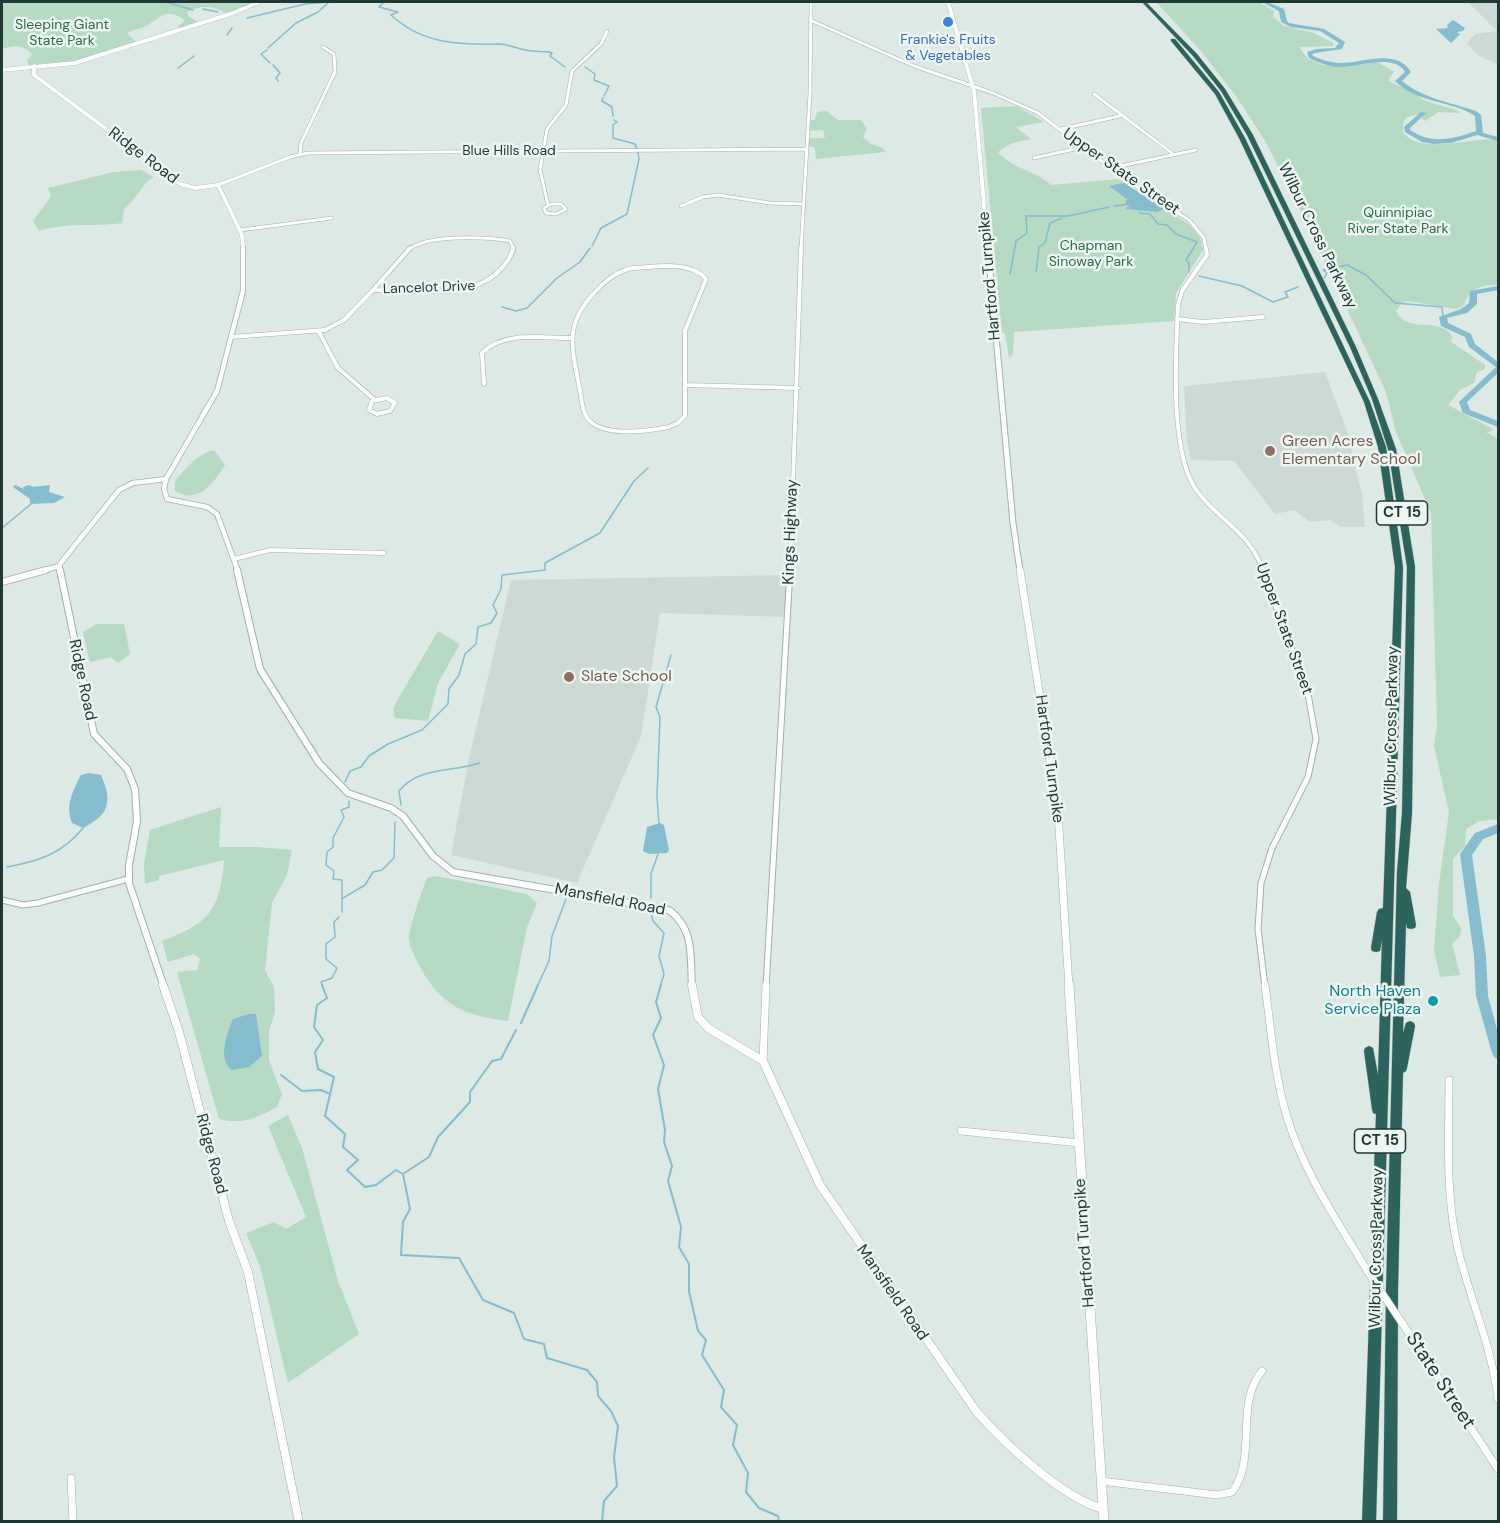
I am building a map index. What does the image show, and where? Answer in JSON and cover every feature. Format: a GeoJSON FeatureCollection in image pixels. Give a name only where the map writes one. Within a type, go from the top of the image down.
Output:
{"type":"FeatureCollection","features":[{"type":"Feature","properties":{"kind":"highway","name":"Wilbur Cross Parkway"},"geometry":{"type":"LineString","coordinates":[[1136,2],[1188,57],[1217,93],[1237,129],[1344,349],[1367,402],[1382,447],[1399,567],[1369,1521]]}},
{"type":"Feature","properties":{"kind":"highway","name":"Wilbur Cross Parkway"},"geometry":{"type":"LineString","coordinates":[[1144,2],[1195,55],[1223,90],[1250,135],[1353,346],[1375,399],[1392,449],[1411,567],[1407,813],[1402,872],[1397,1094],[1390,1521]]}},
{"type":"Feature","properties":{"kind":"highway"},"geometry":{"type":"LineString","coordinates":[[1402,872],[1411,925]]}},
{"type":"Feature","properties":{"kind":"highway"},"geometry":{"type":"LineString","coordinates":[[1376,948],[1388,886]]}},
{"type":"Feature","properties":{"kind":"highway"},"geometry":{"type":"LineString","coordinates":[[1397,1094],[1410,1026]]}},
{"type":"Feature","properties":{"kind":"highway"},"geometry":{"type":"LineString","coordinates":[[1369,1051],[1380,1132]]}},
{"type":"Feature","properties":{"kind":"main road"},"geometry":{"type":"LineString","coordinates":[[2,70],[75,63],[113,49],[233,13],[260,2]]}},
{"type":"Feature","properties":{"kind":"main road","name":"Hartford Turnpike"},"geometry":{"type":"LineString","coordinates":[[948,2],[973,87],[1012,523],[1058,812],[1104,1521]]}},
{"type":"Feature","properties":{"kind":"street","name":"Kings Highway"},"geometry":{"type":"LineString","coordinates":[[763,1062],[798,388],[803,204],[810,87],[811,2]]}},
{"type":"Feature","properties":{"kind":"street","name":"Upper State Street"},"geometry":{"type":"LineString","coordinates":[[810,20],[819,21],[914,66],[1022,105],[1061,129],[1111,168],[1189,220],[1204,238],[1207,255],[1182,291],[1178,319],[1179,424],[1183,456],[1198,494],[1238,529],[1258,556],[1315,719],[1317,744],[1312,770],[1265,866],[1257,914],[1258,950],[1278,1085],[1292,1133],[1315,1185],[1402,1323]]}},
{"type":"Feature","properties":{"kind":"street"},"geometry":{"type":"LineString","coordinates":[[548,205],[540,170],[548,126],[567,102],[572,71],[602,44],[607,31]]}},
{"type":"Feature","properties":{"kind":"street"},"geometry":{"type":"LineString","coordinates":[[300,154],[301,143],[336,68],[333,54],[323,47]]}},
{"type":"Feature","properties":{"kind":"street","name":"Ridge Road"},"geometry":{"type":"LineString","coordinates":[[34,66],[34,75],[37,79],[54,88],[183,186],[195,188],[218,185]]}},
{"type":"Feature","properties":{"kind":"street"},"geometry":{"type":"LineString","coordinates":[[1094,94],[1120,116],[1173,153]]}},
{"type":"Feature","properties":{"kind":"street"},"geometry":{"type":"LineString","coordinates":[[1061,129],[1120,116]]}},
{"type":"Feature","properties":{"kind":"street"},"geometry":{"type":"LineString","coordinates":[[1034,158],[1084,147]]}},
{"type":"Feature","properties":{"kind":"street","name":"Blue Hills Road"},"geometry":{"type":"LineString","coordinates":[[218,185],[300,154],[806,149]]}},
{"type":"Feature","properties":{"kind":"street"},"geometry":{"type":"LineString","coordinates":[[1111,168],[1173,153],[1196,150]]}},
{"type":"Feature","properties":{"kind":"street"},"geometry":{"type":"LineString","coordinates":[[2,582],[59,566],[119,490],[133,483],[166,479],[217,391],[245,278],[244,248],[240,230],[218,185]]}},
{"type":"Feature","properties":{"kind":"street"},"geometry":{"type":"LineString","coordinates":[[681,206],[703,197],[718,195],[770,203],[803,204]]}},
{"type":"Feature","properties":{"kind":"street"},"geometry":{"type":"LineString","coordinates":[[558,204],[566,209],[560,214],[549,214],[543,210],[548,205],[558,204]]}},
{"type":"Feature","properties":{"kind":"street"},"geometry":{"type":"LineString","coordinates":[[240,230],[332,218]]}},
{"type":"Feature","properties":{"kind":"street","name":"Lancelot Drive"},"geometry":{"type":"LineString","coordinates":[[231,337],[319,332],[344,320],[411,247],[421,241],[500,238],[510,241],[514,246],[513,252],[489,282],[482,286],[464,289],[373,290]]}},
{"type":"Feature","properties":{"kind":"street"},"geometry":{"type":"LineString","coordinates":[[633,268],[696,269],[706,279],[691,311],[685,331],[685,385],[686,413],[678,424],[654,429],[599,427],[586,416],[570,338],[573,322],[580,307],[616,273],[633,268]]}},
{"type":"Feature","properties":{"kind":"street"},"geometry":{"type":"LineString","coordinates":[[1178,319],[1203,322],[1263,317]]}},
{"type":"Feature","properties":{"kind":"street"},"geometry":{"type":"LineString","coordinates":[[319,332],[338,368],[375,400],[389,399],[395,406],[388,412],[374,413],[368,407],[375,400]]}},
{"type":"Feature","properties":{"kind":"street"},"geometry":{"type":"LineString","coordinates":[[484,384],[482,353],[492,343],[505,339],[570,338]]}},
{"type":"Feature","properties":{"kind":"street"},"geometry":{"type":"LineString","coordinates":[[685,385],[798,388]]}},
{"type":"Feature","properties":{"kind":"street","name":"Mansfield Road"},"geometry":{"type":"LineString","coordinates":[[166,479],[164,489],[167,499],[207,507],[216,514],[245,594],[254,651],[262,674],[319,763],[348,793],[398,811],[433,856],[453,872],[646,904],[677,915],[687,929],[689,938],[693,1000],[698,1017],[708,1028],[763,1062],[798,1139],[836,1211],[976,1411],[1018,1455],[1089,1505],[1103,1509]]}},
{"type":"Feature","properties":{"kind":"street"},"geometry":{"type":"LineString","coordinates":[[234,559],[270,550],[384,553]]}},
{"type":"Feature","properties":{"kind":"street","name":"Ridge Road"},"geometry":{"type":"LineString","coordinates":[[59,566],[60,585],[94,734],[102,746],[126,767],[133,783],[136,827],[128,879],[179,1032],[229,1221],[248,1272],[300,1521]]}},
{"type":"Feature","properties":{"kind":"street"},"geometry":{"type":"LineString","coordinates":[[2,900],[24,905],[38,903],[128,879]]}},
{"type":"Feature","properties":{"kind":"street"},"geometry":{"type":"LineString","coordinates":[[1449,1080],[1449,1167],[1452,1213],[1458,1249],[1489,1345],[1498,1399]]}},
{"type":"Feature","properties":{"kind":"street"},"geometry":{"type":"LineString","coordinates":[[961,1131],[1078,1143]]}},
{"type":"Feature","properties":{"kind":"street","name":"State Street"},"geometry":{"type":"LineString","coordinates":[[1402,1323],[1498,1469]]}},
{"type":"Feature","properties":{"kind":"street"},"geometry":{"type":"LineString","coordinates":[[1101,1481],[1217,1495],[1232,1492],[1239,1486],[1242,1479],[1251,1384],[1262,1371]]}},
{"type":"Feature","properties":{"kind":"street"},"geometry":{"type":"LineString","coordinates":[[71,1478],[73,1521]]}},
{"type":"Feature","properties":{"kind":"shaded area"},"geometry":{"type":"Polygon","coordinates":[[[1468,2],[1498,2],[1498,65],[1478,55],[1467,43],[1475,34],[1497,31],[1468,2]]]}},
{"type":"Feature","properties":{"kind":"shaded area","name":"Green Acres Elementary School"},"geometry":{"type":"Polygon","coordinates":[[[1325,372],[1347,431],[1362,495],[1365,527],[1340,527],[1330,520],[1310,522],[1294,510],[1275,514],[1234,461],[1191,460],[1187,442],[1184,386],[1325,372]]]}},
{"type":"Feature","properties":{"kind":"shaded area","name":"Slate School"},"geometry":{"type":"Polygon","coordinates":[[[789,575],[787,617],[660,613],[641,736],[577,883],[451,855],[469,758],[511,580],[789,575]]]}},
{"type":"Feature","properties":{"kind":"green space","name":"Sleeping Giant State Park"},"geometry":{"type":"Polygon","coordinates":[[[2,2],[257,2],[228,14],[208,7],[193,9],[187,12],[188,16],[200,23],[177,28],[185,20],[173,14],[164,15],[146,26],[127,33],[136,42],[72,63],[29,66],[27,61],[32,54],[25,48],[14,46],[2,49],[2,2]]]}},
{"type":"Feature","properties":{"kind":"green space","name":"Quinnipiac River State Park"},"geometry":{"type":"Polygon","coordinates":[[[1156,2],[1259,2],[1274,11],[1273,17],[1284,26],[1314,33],[1333,43],[1334,46],[1299,47],[1308,59],[1323,65],[1346,67],[1377,62],[1394,71],[1388,81],[1413,92],[1423,100],[1459,111],[1458,113],[1439,112],[1425,121],[1421,114],[1407,117],[1403,123],[1403,133],[1412,140],[1448,144],[1487,139],[1498,140],[1498,285],[1486,285],[1476,289],[1469,295],[1463,306],[1456,309],[1408,301],[1402,303],[1396,311],[1408,322],[1432,325],[1447,331],[1453,337],[1450,341],[1485,365],[1485,369],[1477,372],[1474,383],[1460,390],[1448,405],[1491,428],[1493,431],[1486,432],[1498,439],[1498,819],[1479,821],[1466,829],[1465,846],[1453,859],[1453,916],[1461,928],[1460,936],[1452,944],[1460,975],[1440,977],[1434,950],[1439,884],[1449,812],[1434,746],[1437,725],[1431,513],[1396,432],[1386,392],[1297,203],[1264,139],[1236,96],[1201,51],[1156,2]]]}},
{"type":"Feature","properties":{"kind":"green space","name":"Chapman Sinoway Park"},"geometry":{"type":"Polygon","coordinates":[[[1016,106],[1044,122],[1016,127],[1031,139],[1012,143],[998,152],[1004,158],[1051,185],[1119,179],[1190,225],[1201,239],[1203,250],[1176,293],[1174,321],[1014,332],[1013,354],[1009,358],[1005,333],[1002,333],[981,108],[1016,106]]]}},
{"type":"Feature","properties":{"kind":"green space"},"geometry":{"type":"Polygon","coordinates":[[[826,111],[838,120],[861,120],[867,129],[863,137],[871,144],[883,148],[885,152],[816,159],[815,148],[809,146],[809,138],[825,138],[823,130],[810,131],[810,120],[815,120],[817,112],[826,111]]]}},
{"type":"Feature","properties":{"kind":"green space"},"geometry":{"type":"Polygon","coordinates":[[[141,170],[154,177],[124,209],[122,223],[49,228],[39,231],[33,221],[51,196],[48,188],[114,172],[141,170]]]}},
{"type":"Feature","properties":{"kind":"green space"},"geometry":{"type":"Polygon","coordinates":[[[214,450],[225,465],[210,485],[191,496],[175,491],[175,481],[187,467],[197,458],[214,450]]]}},
{"type":"Feature","properties":{"kind":"green space"},"geometry":{"type":"Polygon","coordinates":[[[97,624],[124,624],[130,654],[118,663],[111,657],[90,662],[83,632],[97,624]]]}},
{"type":"Feature","properties":{"kind":"green space"},"geometry":{"type":"Polygon","coordinates":[[[438,631],[460,644],[438,683],[428,721],[395,718],[393,709],[438,631]]]}},
{"type":"Feature","properties":{"kind":"green space"},"geometry":{"type":"Polygon","coordinates":[[[221,807],[219,847],[292,850],[287,875],[272,903],[265,970],[274,987],[275,1012],[269,1031],[269,1060],[282,1094],[277,1107],[242,1121],[219,1119],[177,972],[197,970],[200,959],[194,954],[168,962],[162,941],[191,928],[209,913],[219,892],[224,860],[159,876],[159,880],[145,884],[144,864],[150,830],[221,807]]]}},
{"type":"Feature","properties":{"kind":"green space"},"geometry":{"type":"Polygon","coordinates":[[[436,876],[527,894],[537,903],[527,927],[508,1021],[478,1016],[455,1006],[436,990],[414,956],[409,939],[411,927],[427,878],[436,876]]]}},
{"type":"Feature","properties":{"kind":"green space"},"geometry":{"type":"Polygon","coordinates":[[[288,1115],[302,1148],[338,1281],[359,1334],[288,1383],[260,1266],[246,1233],[274,1222],[286,1229],[306,1217],[268,1126],[288,1115]]]}},
{"type":"Feature","properties":{"kind":"water"},"geometry":{"type":"Polygon","coordinates":[[[1453,20],[1465,28],[1457,32],[1460,34],[1451,43],[1436,29],[1448,28],[1447,25],[1453,20]]]}},
{"type":"Feature","properties":{"kind":"water"},"geometry":{"type":"Polygon","coordinates":[[[1124,183],[1164,209],[1157,212],[1127,209],[1130,206],[1125,204],[1127,199],[1109,186],[1124,183]]]}},
{"type":"Feature","properties":{"kind":"water"},"geometry":{"type":"Polygon","coordinates":[[[15,485],[24,489],[23,487],[29,485],[33,487],[50,485],[49,492],[65,497],[54,503],[30,504],[30,499],[13,487],[15,485]]]}},
{"type":"Feature","properties":{"kind":"water"},"geometry":{"type":"Polygon","coordinates":[[[89,773],[101,775],[107,800],[103,813],[83,828],[72,823],[69,810],[73,792],[81,775],[89,773]]]}},
{"type":"Feature","properties":{"kind":"water"},"geometry":{"type":"Polygon","coordinates":[[[660,823],[664,825],[669,850],[667,853],[649,854],[643,851],[647,827],[660,823]]]}},
{"type":"Feature","properties":{"kind":"water"},"geometry":{"type":"Polygon","coordinates":[[[256,1014],[262,1056],[249,1067],[232,1070],[227,1066],[224,1053],[228,1031],[233,1019],[256,1014]]]}},
{"type":"Feature","properties":{"kind":"waterway"},"geometry":{"type":"LineString","coordinates":[[166,2],[193,10]]}},
{"type":"Feature","properties":{"kind":"waterway"},"geometry":{"type":"LineString","coordinates":[[249,4],[254,2]]}},
{"type":"Feature","properties":{"kind":"waterway"},"geometry":{"type":"LineString","coordinates":[[247,18],[305,4],[327,2]]}},
{"type":"Feature","properties":{"kind":"waterway"},"geometry":{"type":"LineString","coordinates":[[268,48],[296,23],[318,12],[329,2]]}},
{"type":"Feature","properties":{"kind":"waterway"},"geometry":{"type":"LineString","coordinates":[[384,2],[379,7],[398,12],[391,15],[403,25],[428,37],[455,43],[502,44],[529,51],[549,52],[552,53],[550,56],[565,67]]}},
{"type":"Feature","properties":{"kind":"waterway"},"geometry":{"type":"LineString","coordinates":[[1264,2],[1282,10],[1284,22],[1287,24],[1318,29],[1342,42],[1340,48],[1309,53],[1311,57],[1338,65],[1379,61],[1397,62],[1408,72],[1398,81],[1404,86],[1423,96],[1474,112],[1478,115],[1480,134],[1498,139]]}},
{"type":"Feature","properties":{"kind":"waterway"},"geometry":{"type":"LineString","coordinates":[[203,9],[218,12]]}},
{"type":"Feature","properties":{"kind":"waterway"},"geometry":{"type":"LineString","coordinates":[[227,35],[232,28]]}},
{"type":"Feature","properties":{"kind":"waterway"},"geometry":{"type":"LineString","coordinates":[[267,50],[261,54],[270,63]]}},
{"type":"Feature","properties":{"kind":"waterway"},"geometry":{"type":"LineString","coordinates":[[178,68],[194,56]]}},
{"type":"Feature","properties":{"kind":"waterway"},"geometry":{"type":"LineString","coordinates":[[273,65],[280,73],[276,78],[278,81]]}},
{"type":"Feature","properties":{"kind":"waterway"},"geometry":{"type":"LineString","coordinates":[[585,67],[595,74],[594,80],[609,86],[604,96]]}},
{"type":"Feature","properties":{"kind":"waterway"},"geometry":{"type":"LineString","coordinates":[[603,98],[602,101],[612,107],[613,116]]}},
{"type":"Feature","properties":{"kind":"waterway"},"geometry":{"type":"LineString","coordinates":[[1423,113],[1407,127],[1407,131],[1415,137],[1442,142],[1479,132]]}},
{"type":"Feature","properties":{"kind":"waterway"},"geometry":{"type":"LineString","coordinates":[[614,120],[617,122],[613,125],[613,138],[635,144],[637,149]]}},
{"type":"Feature","properties":{"kind":"waterway"},"geometry":{"type":"LineString","coordinates":[[592,246],[601,228],[627,214],[639,159],[638,152]]}},
{"type":"Feature","properties":{"kind":"waterway"},"geometry":{"type":"LineString","coordinates":[[1114,206],[1131,204]]}},
{"type":"Feature","properties":{"kind":"waterway"},"geometry":{"type":"LineString","coordinates":[[1010,274],[1016,241],[1027,233],[1026,216],[1068,216],[1109,207]]}},
{"type":"Feature","properties":{"kind":"waterway"},"geometry":{"type":"LineString","coordinates":[[1139,213],[1150,214],[1158,224],[1167,225],[1176,234],[1197,242],[1186,260],[1189,263],[1189,272]]}},
{"type":"Feature","properties":{"kind":"waterway"},"geometry":{"type":"LineString","coordinates":[[1036,272],[1039,247],[1045,243],[1050,223],[1062,218]]}},
{"type":"Feature","properties":{"kind":"waterway"},"geometry":{"type":"LineString","coordinates":[[502,307],[516,311],[527,308],[557,278],[580,262],[590,248]]}},
{"type":"Feature","properties":{"kind":"waterway"},"geometry":{"type":"LineString","coordinates":[[1324,278],[1327,273],[1323,270],[1347,265],[1366,275],[1395,303],[1442,307],[1443,317]]}},
{"type":"Feature","properties":{"kind":"waterway"},"geometry":{"type":"LineString","coordinates":[[1199,276],[1242,286],[1273,302],[1288,297],[1285,292],[1298,287]]}},
{"type":"Feature","properties":{"kind":"waterway"},"geometry":{"type":"LineString","coordinates":[[1498,288],[1473,293],[1473,304],[1464,311],[1443,317],[1444,324],[1468,336],[1472,345],[1498,365]]}},
{"type":"Feature","properties":{"kind":"waterway"},"geometry":{"type":"LineString","coordinates":[[1498,369],[1463,402],[1466,411],[1498,424]]}},
{"type":"Feature","properties":{"kind":"waterway"},"geometry":{"type":"LineString","coordinates":[[345,782],[350,771],[361,767],[369,756],[388,744],[422,730],[448,704],[449,689],[459,675],[465,654],[476,644],[478,627],[491,623],[497,613],[493,605],[501,589],[502,575],[545,570],[545,563],[600,533],[634,481],[648,468]]}},
{"type":"Feature","properties":{"kind":"waterway"},"geometry":{"type":"LineString","coordinates":[[2,528],[31,504]]}},
{"type":"Feature","properties":{"kind":"waterway"},"geometry":{"type":"LineString","coordinates":[[659,825],[657,796],[660,717],[656,707],[671,655]]}},
{"type":"Feature","properties":{"kind":"waterway"},"geometry":{"type":"LineString","coordinates":[[401,805],[399,791],[416,777],[479,763]]}},
{"type":"Feature","properties":{"kind":"waterway"},"geometry":{"type":"LineString","coordinates":[[342,912],[342,880],[333,879],[334,871],[326,865],[327,852],[333,847],[333,838],[344,817],[341,810],[349,807],[349,801]]}},
{"type":"Feature","properties":{"kind":"waterway"},"geometry":{"type":"LineString","coordinates":[[343,898],[365,885],[373,872],[382,870],[394,858],[395,822]]}},
{"type":"Feature","properties":{"kind":"waterway"},"geometry":{"type":"LineString","coordinates":[[7,867],[49,855],[67,844],[83,828]]}},
{"type":"Feature","properties":{"kind":"waterway"},"geometry":{"type":"LineString","coordinates":[[1498,828],[1479,836],[1466,854],[1480,956],[1482,996],[1498,1053]]}},
{"type":"Feature","properties":{"kind":"waterway"},"geometry":{"type":"LineString","coordinates":[[651,898],[651,874],[658,854]]}},
{"type":"Feature","properties":{"kind":"waterway"},"geometry":{"type":"LineString","coordinates":[[537,987],[549,961],[552,936],[566,899]]}},
{"type":"Feature","properties":{"kind":"waterway"},"geometry":{"type":"LineString","coordinates":[[651,912],[653,921],[664,933],[659,956],[664,974],[660,987]]}},
{"type":"Feature","properties":{"kind":"waterway"},"geometry":{"type":"LineString","coordinates":[[323,987],[321,982],[332,978],[337,968],[326,959],[326,944],[335,937],[334,922],[339,917]]}},
{"type":"Feature","properties":{"kind":"waterway"},"geometry":{"type":"LineString","coordinates":[[322,985],[327,998],[317,1005],[314,1027],[323,1040],[315,1052],[318,1069],[334,1077],[325,1116],[345,1134],[343,1147],[358,1160],[347,1170],[365,1187],[376,1185],[396,1170],[403,1174]]}},
{"type":"Feature","properties":{"kind":"waterway"},"geometry":{"type":"LineString","coordinates":[[521,1023],[538,985]]}},
{"type":"Feature","properties":{"kind":"waterway"},"geometry":{"type":"LineString","coordinates":[[661,985],[656,1002],[661,1018],[653,1035],[664,1065],[658,1089],[665,1130],[664,1142],[672,1166],[668,1181],[681,1227],[679,1247],[689,1264],[689,1291],[698,1331],[706,1340],[702,1355],[724,1390],[721,1407],[737,1425],[733,1445],[748,1473],[746,1492],[759,1508],[778,1516],[779,1522]]}},
{"type":"Feature","properties":{"kind":"waterway"},"geometry":{"type":"LineString","coordinates":[[403,1174],[429,1157],[438,1137],[470,1102],[470,1092],[492,1061],[501,1059],[516,1030]]}},
{"type":"Feature","properties":{"kind":"waterway"},"geometry":{"type":"LineString","coordinates":[[281,1075],[302,1091],[321,1090],[328,1093]]}},
{"type":"Feature","properties":{"kind":"waterway"},"geometry":{"type":"LineString","coordinates":[[403,1174],[410,1209],[403,1222],[401,1255],[459,1258],[483,1300],[514,1313],[524,1339],[544,1344],[547,1358],[587,1370],[597,1382],[598,1396],[611,1411],[618,1426],[614,1457],[617,1486],[604,1501],[602,1522]]}},
{"type":"Feature","properties":{"kind":"place","name":"Frankie's Fruits & Vegetables"},"geometry":{"type":"Point","coordinates":[948,22]}},
{"type":"Feature","properties":{"kind":"place","name":"Green Acres Elementary School"},"geometry":{"type":"Point","coordinates":[1270,451]}},
{"type":"Feature","properties":{"kind":"place","name":"Slate School"},"geometry":{"type":"Point","coordinates":[569,677]}},
{"type":"Feature","properties":{"kind":"place","name":"North Haven Service Plaza"},"geometry":{"type":"Point","coordinates":[1433,1001]}}]}
